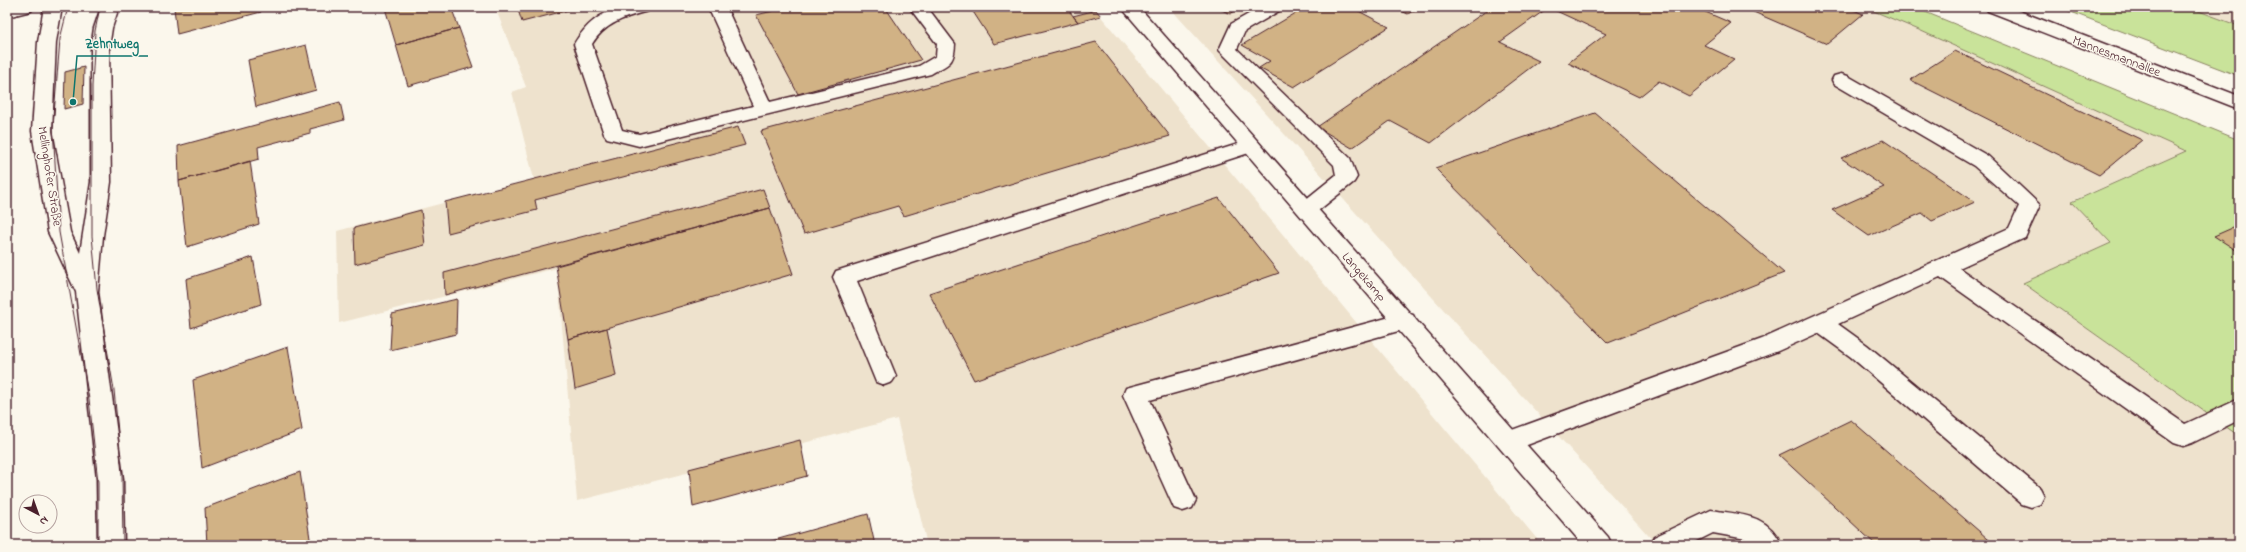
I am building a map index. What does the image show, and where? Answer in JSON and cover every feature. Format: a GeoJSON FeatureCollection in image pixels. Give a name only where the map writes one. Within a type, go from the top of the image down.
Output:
{"type":"FeatureCollection","features":[{"type":"Feature","properties":{"kind":"street"},"geometry":{"type":"LineString","coordinates":[[7,12],[25,7]]}},
{"type":"Feature","properties":{"kind":"street","name":"Mellinghofer Straße"},"geometry":{"type":"LineString","coordinates":[[53,7],[47,42],[42,131],[59,232],[87,292]]}},
{"type":"Feature","properties":{"kind":"street","name":"Mellinghofer Straße"},"geometry":{"type":"LineString","coordinates":[[110,7],[103,28],[100,48],[101,182],[92,236],[87,292],[110,479],[111,545]]}},
{"type":"Feature","properties":{"kind":"street"},"geometry":{"type":"LineString","coordinates":[[642,7],[601,21],[590,30],[583,44],[614,134],[639,140],[925,70],[944,58],[946,44],[918,7]]}},
{"type":"Feature","properties":{"kind":"street"},"geometry":{"type":"LineString","coordinates":[[717,7],[764,110]]}},
{"type":"Feature","properties":{"kind":"street","name":"Langekamp"},"geometry":{"type":"LineString","coordinates":[[1130,7],[1510,441],[1599,545]]}},
{"type":"Feature","properties":{"kind":"street"},"geometry":{"type":"LineString","coordinates":[[1273,7],[1237,28],[1228,50],[1343,163],[1347,177],[1307,209]]}},
{"type":"Feature","properties":{"kind":"street","name":"Mannesmannallee"},"geometry":{"type":"LineString","coordinates":[[1994,7],[2239,103]]}},
{"type":"Feature","properties":{"kind":"street"},"geometry":{"type":"LineString","coordinates":[[1510,441],[1770,345],[2017,234],[2030,205],[1981,161],[1841,80]]}},
{"type":"Feature","properties":{"kind":"street"},"geometry":{"type":"LineString","coordinates":[[884,376],[844,277],[1251,146]]}},
{"type":"Feature","properties":{"kind":"street"},"geometry":{"type":"LineString","coordinates":[[1941,268],[2183,436],[2239,409]]}},
{"type":"Feature","properties":{"kind":"street"},"geometry":{"type":"LineString","coordinates":[[1183,500],[1135,395],[1405,321]]}},
{"type":"Feature","properties":{"kind":"street"},"geometry":{"type":"LineString","coordinates":[[1820,322],[1860,351],[2031,496]]}},
{"type":"Feature","properties":{"kind":"street"},"geometry":{"type":"LineString","coordinates":[[1663,545],[1710,521],[1754,529],[1769,545]]}},
{"type":"Feature","properties":{"kind":"shaded area"},"geometry":{"type":"Polygon","coordinates":[[[495,7],[1093,7],[1542,545],[927,545],[897,419],[577,501],[557,268],[339,323],[337,231],[534,179],[512,92],[526,87],[495,7]]]}},
{"type":"Feature","properties":{"kind":"shaded area"},"geometry":{"type":"Polygon","coordinates":[[[1169,7],[1864,7],[1919,30],[2186,151],[2072,201],[2111,243],[2023,283],[2239,436],[2239,545],[1657,545],[1169,7]]]}},
{"type":"Feature","properties":{"kind":"shaded area"},"geometry":{"type":"Polygon","coordinates":[[[2188,7],[2239,7],[2239,26],[2188,7]]]}},
{"type":"Feature","properties":{"kind":"green space"},"geometry":{"type":"Polygon","coordinates":[[[1864,7],[1913,7],[2239,140],[2239,436],[2023,283],[2111,243],[2072,202],[2186,151],[1919,30],[1864,7]]]}},
{"type":"Feature","properties":{"kind":"green space"},"geometry":{"type":"Polygon","coordinates":[[[2058,7],[2188,7],[2239,26],[2239,76],[2058,7]]]}},
{"type":"Feature","properties":{"kind":"building"},"geometry":{"type":"Polygon","coordinates":[[[260,7],[261,12],[177,34],[174,8],[260,7]]]}},
{"type":"Feature","properties":{"kind":"building"},"geometry":{"type":"Polygon","coordinates":[[[451,7],[459,28],[396,45],[385,8],[451,7]]]}},
{"type":"Feature","properties":{"kind":"building"},"geometry":{"type":"Polygon","coordinates":[[[517,7],[580,7],[522,22],[517,7]]]}},
{"type":"Feature","properties":{"kind":"building"},"geometry":{"type":"Polygon","coordinates":[[[771,7],[885,7],[921,60],[798,94],[756,15],[773,11],[771,7]]]}},
{"type":"Feature","properties":{"kind":"building"},"geometry":{"type":"Polygon","coordinates":[[[970,7],[1066,7],[1078,22],[994,44],[970,7]]]}},
{"type":"Feature","properties":{"kind":"building"},"geometry":{"type":"Polygon","coordinates":[[[1216,7],[1242,7],[1230,14],[1216,7]]]}},
{"type":"Feature","properties":{"kind":"building"},"geometry":{"type":"Polygon","coordinates":[[[1306,7],[1351,7],[1389,27],[1294,87],[1259,68],[1270,61],[1242,45],[1306,7]]]}},
{"type":"Feature","properties":{"kind":"building"},"geometry":{"type":"Polygon","coordinates":[[[1392,7],[1419,7],[1408,14],[1392,7]]]}},
{"type":"Feature","properties":{"kind":"building"},"geometry":{"type":"Polygon","coordinates":[[[1492,7],[1549,7],[1500,42],[1539,61],[1431,143],[1390,121],[1352,148],[1317,127],[1492,7]]]}},
{"type":"Feature","properties":{"kind":"building"},"geometry":{"type":"Polygon","coordinates":[[[1555,7],[1694,7],[1731,23],[1704,45],[1734,59],[1689,96],[1659,81],[1639,97],[1568,63],[1606,34],[1552,9],[1555,7]]]}},
{"type":"Feature","properties":{"kind":"building"},"geometry":{"type":"Polygon","coordinates":[[[1742,7],[1847,7],[1863,14],[1827,44],[1742,7]]]}},
{"type":"Feature","properties":{"kind":"building"},"geometry":{"type":"Polygon","coordinates":[[[1096,10],[1101,16],[1078,22],[1073,16],[1096,10]]]}},
{"type":"Feature","properties":{"kind":"building"},"geometry":{"type":"Polygon","coordinates":[[[459,28],[473,67],[408,86],[396,45],[459,28]]]}},
{"type":"Feature","properties":{"kind":"building"},"geometry":{"type":"Polygon","coordinates":[[[1096,42],[1170,136],[904,216],[898,206],[804,234],[761,131],[1096,42]]]}},
{"type":"Feature","properties":{"kind":"building"},"geometry":{"type":"Polygon","coordinates":[[[306,45],[316,90],[256,107],[248,60],[306,45]]]}},
{"type":"Feature","properties":{"kind":"building"},"geometry":{"type":"Polygon","coordinates":[[[1955,51],[2142,140],[2099,175],[1910,80],[1955,51]]]}},
{"type":"Feature","properties":{"kind":"building"},"geometry":{"type":"Polygon","coordinates":[[[84,67],[83,104],[64,109],[65,72],[84,67]]]}},
{"type":"Feature","properties":{"kind":"building"},"geometry":{"type":"Polygon","coordinates":[[[340,102],[344,120],[310,129],[310,133],[258,147],[259,159],[179,181],[178,146],[340,102]]]}},
{"type":"Feature","properties":{"kind":"building"},"geometry":{"type":"Polygon","coordinates":[[[1595,113],[1784,273],[1608,343],[1435,168],[1595,113]]]}},
{"type":"Feature","properties":{"kind":"building"},"geometry":{"type":"Polygon","coordinates":[[[738,127],[745,145],[535,200],[537,210],[448,233],[445,202],[738,127]]]}},
{"type":"Feature","properties":{"kind":"building"},"geometry":{"type":"Polygon","coordinates":[[[1883,140],[1975,202],[1932,221],[1922,213],[1869,236],[1832,210],[1884,187],[1841,158],[1883,140]]]}},
{"type":"Feature","properties":{"kind":"building"},"geometry":{"type":"Polygon","coordinates":[[[250,161],[259,224],[187,247],[179,181],[250,161]]]}},
{"type":"Feature","properties":{"kind":"building"},"geometry":{"type":"Polygon","coordinates":[[[763,189],[770,208],[445,295],[444,273],[763,189]]]}},
{"type":"Feature","properties":{"kind":"building"},"geometry":{"type":"Polygon","coordinates":[[[1219,198],[1279,273],[974,380],[929,293],[1219,198]]]}},
{"type":"Feature","properties":{"kind":"building"},"geometry":{"type":"Polygon","coordinates":[[[770,208],[793,274],[568,339],[556,266],[770,208]]]}},
{"type":"Feature","properties":{"kind":"building"},"geometry":{"type":"Polygon","coordinates":[[[421,210],[425,245],[355,264],[354,228],[421,210]]]}},
{"type":"Feature","properties":{"kind":"building"},"geometry":{"type":"Polygon","coordinates":[[[2239,225],[2239,252],[2214,236],[2239,225]]]}},
{"type":"Feature","properties":{"kind":"building"},"geometry":{"type":"Polygon","coordinates":[[[253,257],[261,304],[191,328],[186,279],[253,257]]]}},
{"type":"Feature","properties":{"kind":"building"},"geometry":{"type":"Polygon","coordinates":[[[457,299],[456,334],[390,350],[392,314],[457,299]]]}},
{"type":"Feature","properties":{"kind":"building"},"geometry":{"type":"Polygon","coordinates":[[[607,328],[616,376],[575,389],[568,339],[607,328]]]}},
{"type":"Feature","properties":{"kind":"building"},"geometry":{"type":"Polygon","coordinates":[[[288,347],[302,430],[202,468],[193,380],[288,347]]]}},
{"type":"Feature","properties":{"kind":"building"},"geometry":{"type":"Polygon","coordinates":[[[1851,420],[1995,545],[1876,545],[1779,455],[1851,420]]]}},
{"type":"Feature","properties":{"kind":"building"},"geometry":{"type":"Polygon","coordinates":[[[800,440],[807,476],[693,507],[689,469],[800,440]]]}},
{"type":"Feature","properties":{"kind":"building"},"geometry":{"type":"Polygon","coordinates":[[[300,472],[311,545],[207,545],[205,508],[300,472]]]}},
{"type":"Feature","properties":{"kind":"building"},"geometry":{"type":"Polygon","coordinates":[[[868,514],[875,545],[757,545],[868,514]]]}},
{"type":"Feature","properties":{"kind":"tram line"},"geometry":{"type":"LineString","coordinates":[[68,7],[60,39],[53,127],[59,232],[89,399],[98,482],[98,545]]}},
{"type":"Feature","properties":{"kind":"tram line"},"geometry":{"type":"LineString","coordinates":[[100,7],[95,31],[92,86],[92,236],[97,289],[114,390],[122,474],[123,545]]}},
{"type":"Feature","properties":{"kind":"place","name":"Zehntweg"},"geometry":{"type":"Point","coordinates":[73,102]}}]}
